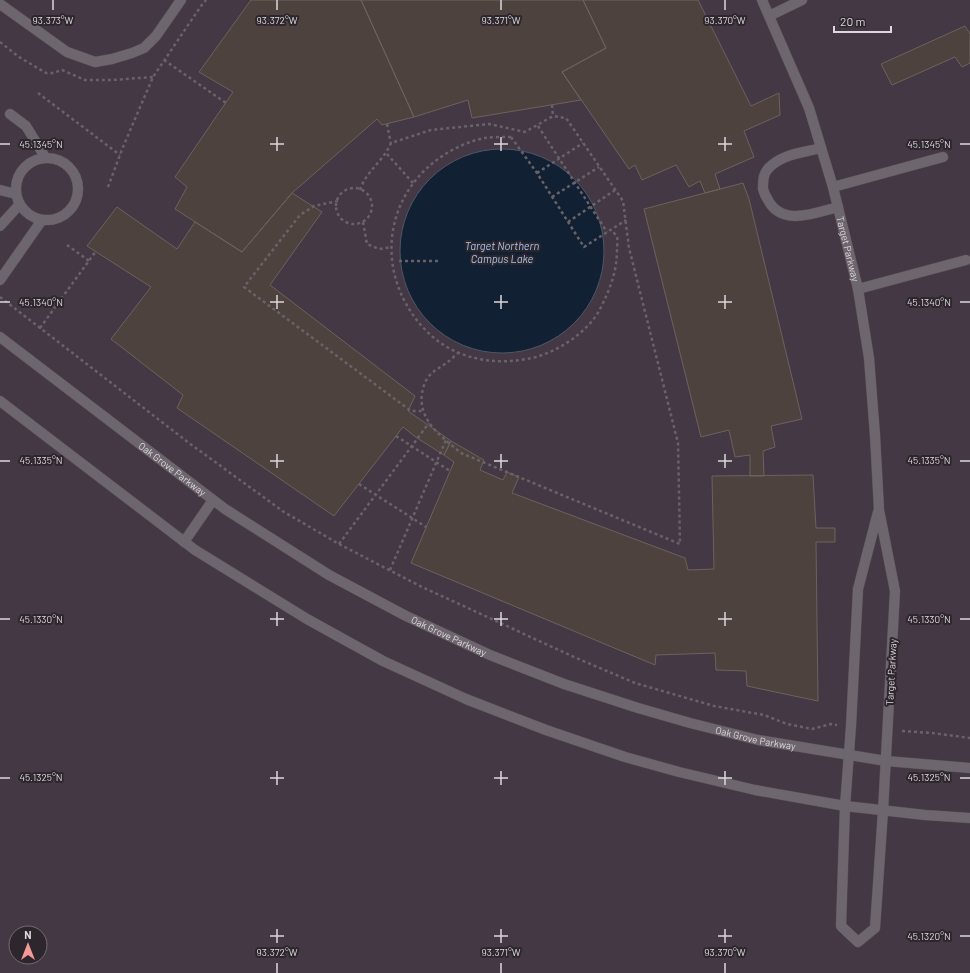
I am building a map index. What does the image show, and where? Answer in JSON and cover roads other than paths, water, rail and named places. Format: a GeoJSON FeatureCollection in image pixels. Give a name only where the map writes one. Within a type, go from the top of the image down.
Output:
{"type":"FeatureCollection","features":[{"type":"Feature","properties":{"kind":"street"},"geometry":{"type":"LineString","coordinates":[[0,4],[67,52],[95,62],[132,54],[144,48],[156,36],[181,0]]}},
{"type":"Feature","properties":{"kind":"street","name":"Target Parkway"},"geometry":{"type":"LineString","coordinates":[[762,0],[809,108],[833,187],[858,289],[869,358],[879,510],[895,591],[888,730],[875,928],[858,942],[841,926],[845,806],[858,590],[879,510]]}},
{"type":"Feature","properties":{"kind":"street"},"geometry":{"type":"LineString","coordinates":[[769,16],[802,0]]}},
{"type":"Feature","properties":{"kind":"street"},"geometry":{"type":"LineString","coordinates":[[10,114],[26,126],[45,157]]}},
{"type":"Feature","properties":{"kind":"street"},"geometry":{"type":"LineString","coordinates":[[821,148],[783,158],[771,165],[763,176],[764,192],[770,205],[781,213],[794,216],[838,207]]}},
{"type":"Feature","properties":{"kind":"street"},"geometry":{"type":"LineString","coordinates":[[45,157],[56,158],[65,162],[73,170],[78,180],[79,190],[77,200],[71,209],[63,216],[53,220],[42,220],[29,215],[20,204],[16,194],[16,184],[19,174],[26,165],[45,157]]}},
{"type":"Feature","properties":{"kind":"street"},"geometry":{"type":"LineString","coordinates":[[833,187],[943,157]]}},
{"type":"Feature","properties":{"kind":"street"},"geometry":{"type":"LineString","coordinates":[[0,190],[16,194]]}},
{"type":"Feature","properties":{"kind":"street"},"geometry":{"type":"LineString","coordinates":[[0,226],[20,204]]}},
{"type":"Feature","properties":{"kind":"street"},"geometry":{"type":"LineString","coordinates":[[0,280],[42,220]]}},
{"type":"Feature","properties":{"kind":"street"},"geometry":{"type":"LineString","coordinates":[[858,289],[966,260]]}},
{"type":"Feature","properties":{"kind":"street","name":"Oak Grove Parkway"},"geometry":{"type":"LineString","coordinates":[[0,337],[225,509],[329,575],[406,616],[490,655],[572,686],[638,708],[758,740],[849,756],[970,768]]}},
{"type":"Feature","properties":{"kind":"street"},"geometry":{"type":"LineString","coordinates":[[0,401],[195,550],[307,619],[384,661],[466,699],[546,730],[625,757],[679,772],[756,790],[845,806],[883,811],[970,818]]}},
{"type":"Feature","properties":{"kind":"street"},"geometry":{"type":"LineString","coordinates":[[184,542],[213,500]]}},
{"type":"Feature","properties":{"kind":"water","name":"Target Northern Campus Lake"},"geometry":{"type":"Polygon","coordinates":[[[492,149],[512,149],[541,156],[567,172],[581,186],[597,212],[604,241],[604,261],[597,290],[581,316],[567,330],[541,346],[532,349],[512,353],[492,353],[463,346],[437,330],[423,316],[407,290],[404,281],[400,261],[400,241],[407,212],[423,186],[437,172],[463,156],[472,153],[492,149]]]}}]}
